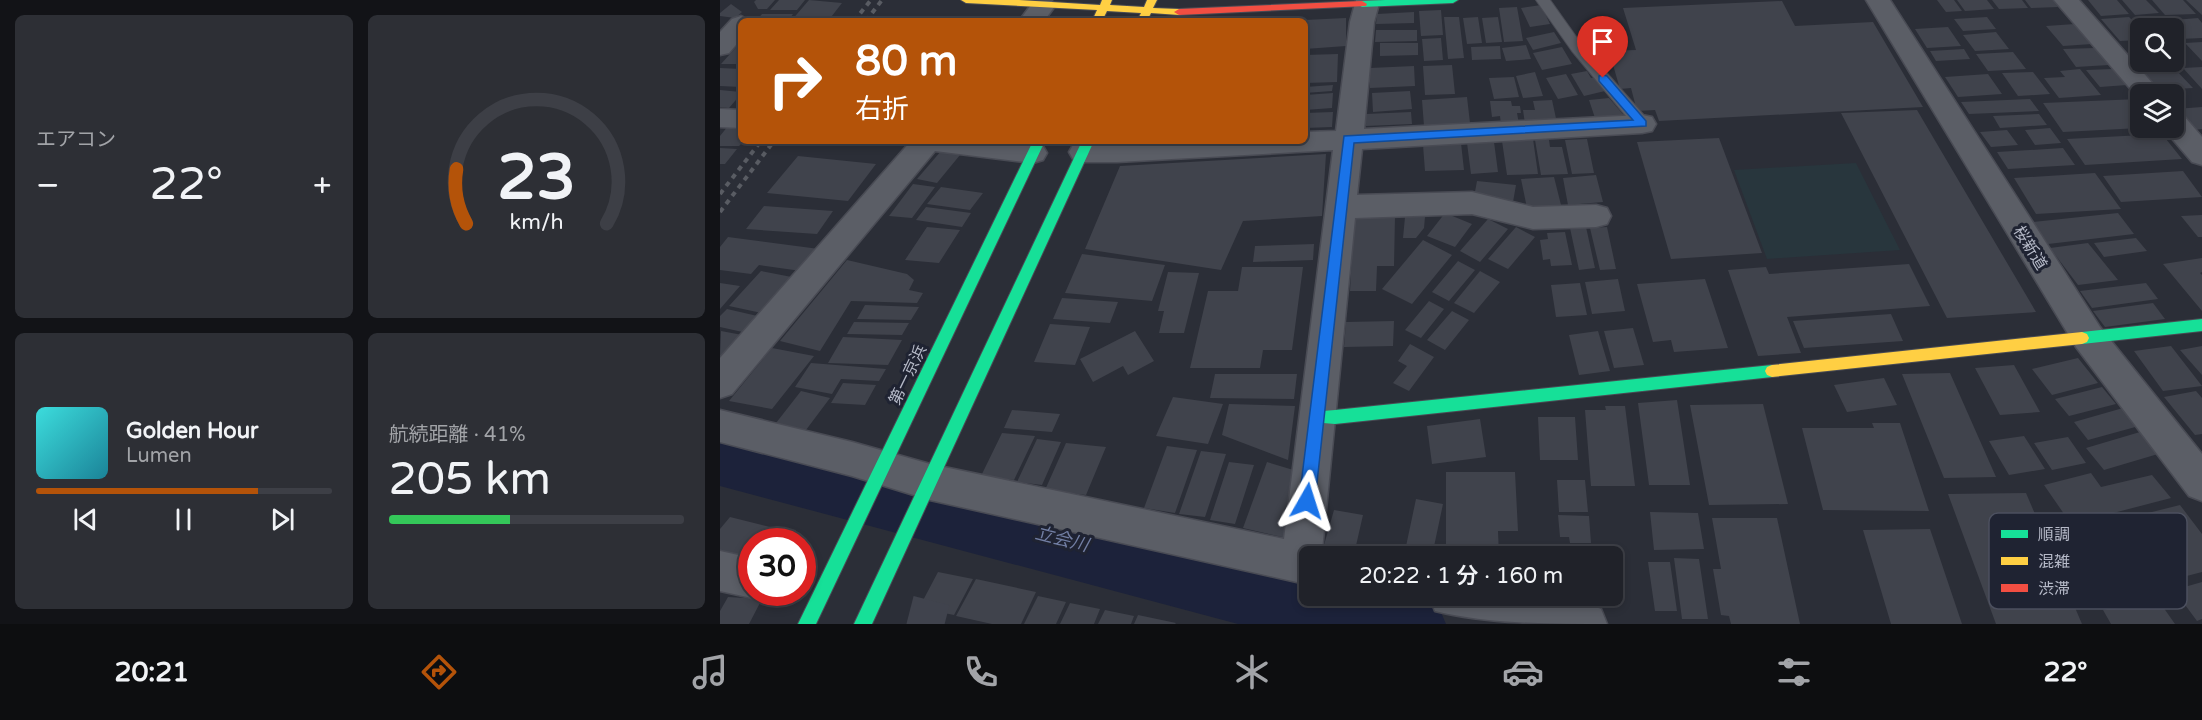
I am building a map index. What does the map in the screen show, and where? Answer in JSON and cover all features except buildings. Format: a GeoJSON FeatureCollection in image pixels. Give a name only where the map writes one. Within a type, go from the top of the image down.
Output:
{"type":"FeatureCollection","features":[{"type":"Feature","properties":{"kind":"main road"},"geometry":{"type":"LineString","coordinates":[[966,0],[1037,14],[1105,8],[1147,11],[1453,0]]}},
{"type":"Feature","properties":{"kind":"main road","name":"第一京浜"},"geometry":{"type":"LineString","coordinates":[[807,624],[1036,147]]}},
{"type":"Feature","properties":{"kind":"main road"},"geometry":{"type":"LineString","coordinates":[[863,624],[1085,147]]}},
{"type":"Feature","properties":{"kind":"main road"},"geometry":{"type":"LineString","coordinates":[[1316,417],[1335,417],[2202,325]]}},
{"type":"Feature","properties":{"kind":"street"},"geometry":{"type":"LineString","coordinates":[[746,18],[751,13],[747,0]]}},
{"type":"Feature","properties":{"kind":"street","name":"桜新道"},"geometry":{"type":"LineString","coordinates":[[1878,0],[2088,337],[2202,483]]}},
{"type":"Feature","properties":{"kind":"street"},"geometry":{"type":"LineString","coordinates":[[2066,0],[2140,84]]}},
{"type":"Feature","properties":{"kind":"street"},"geometry":{"type":"LineString","coordinates":[[1306,546],[1316,417],[1362,22],[1368,2]]}},
{"type":"Feature","properties":{"kind":"street"},"geometry":{"type":"LineString","coordinates":[[720,47],[738,27]]}},
{"type":"Feature","properties":{"kind":"street"},"geometry":{"type":"LineString","coordinates":[[1308,141],[1642,124]]}},
{"type":"Feature","properties":{"kind":"street"},"geometry":{"type":"LineString","coordinates":[[2184,134],[2202,155]]}},
{"type":"Feature","properties":{"kind":"street"},"geometry":{"type":"LineString","coordinates":[[720,383],[924,144]]}},
{"type":"Feature","properties":{"kind":"street"},"geometry":{"type":"LineString","coordinates":[[985,144],[1036,147]]}},
{"type":"Feature","properties":{"kind":"street"},"geometry":{"type":"LineString","coordinates":[[1085,147],[1117,152],[1259,144]]}},
{"type":"Feature","properties":{"kind":"street"},"geometry":{"type":"LineString","coordinates":[[1340,207],[1472,204],[1533,218],[1596,216]]}},
{"type":"Feature","properties":{"kind":"street"},"geometry":{"type":"LineString","coordinates":[[720,426],[926,489],[1299,563]]}},
{"type":"Feature","properties":{"kind":"street"},"geometry":{"type":"LineString","coordinates":[[720,571],[738,575]]}},
{"type":"Feature","properties":{"kind":"street"},"geometry":{"type":"LineString","coordinates":[[1476,606],[1499,615],[1586,624]]}},
{"type":"Feature","properties":{"kind":"lane"},"geometry":{"type":"LineString","coordinates":[[1543,0],[1576,48],[1642,124]]}},
{"type":"Feature","properties":{"kind":"shaded area"},"geometry":{"type":"Polygon","coordinates":[[[1856,163],[1900,250],[1767,259],[1734,170],[1856,163]]]}},
{"type":"Feature","properties":{"kind":"waterway","name":"立会川"},"geometry":{"type":"LineString","coordinates":[[720,453],[1170,568],[1405,624]]}},
{"type":"Feature","properties":{"kind":"tunnel"},"geometry":{"type":"LineString","coordinates":[[909,614],[948,624]]}},
{"type":"Feature","properties":{"kind":"railway"},"geometry":{"type":"LineString","coordinates":[[856,18],[871,0]]}},
{"type":"Feature","properties":{"kind":"railway"},"geometry":{"type":"LineString","coordinates":[[868,18],[882,0]]}},
{"type":"Feature","properties":{"kind":"railway"},"geometry":{"type":"LineString","coordinates":[[720,194],[759,144]]}},
{"type":"Feature","properties":{"kind":"railway"},"geometry":{"type":"LineString","coordinates":[[720,212],[772,144]]}},
{"type":"Feature","properties":{"kind":"traffic: fast"},"geometry":{"type":"LineString","coordinates":[[1362,4],[1453,0]]}},
{"type":"Feature","properties":{"kind":"traffic: fast"},"geometry":{"type":"LineString","coordinates":[[807,624],[1038,144]]}},
{"type":"Feature","properties":{"kind":"traffic: fast"},"geometry":{"type":"LineString","coordinates":[[863,624],[1087,144]]}},
{"type":"Feature","properties":{"kind":"traffic: fast"},"geometry":{"type":"LineString","coordinates":[[2082,338],[2202,325]]}},
{"type":"Feature","properties":{"kind":"traffic: fast"},"geometry":{"type":"LineString","coordinates":[[1316,417],[1335,417],[1772,371]]}},
{"type":"Feature","properties":{"kind":"traffic: slow"},"geometry":{"type":"LineString","coordinates":[[966,0],[1179,12]]}},
{"type":"Feature","properties":{"kind":"traffic: slow"},"geometry":{"type":"LineString","coordinates":[[1098,18],[1107,0]]}},
{"type":"Feature","properties":{"kind":"traffic: slow"},"geometry":{"type":"LineString","coordinates":[[1143,18],[1152,0]]}},
{"type":"Feature","properties":{"kind":"traffic: slow"},"geometry":{"type":"LineString","coordinates":[[1772,371],[2082,338]]}},
{"type":"Feature","properties":{"kind":"traffic: jam"},"geometry":{"type":"LineString","coordinates":[[1179,12],[1362,4]]}},
{"type":"Feature","properties":{"kind":"route"},"geometry":{"type":"LineString","coordinates":[[1307,501],[1348,139],[1642,124],[1603,78]]}}]}
